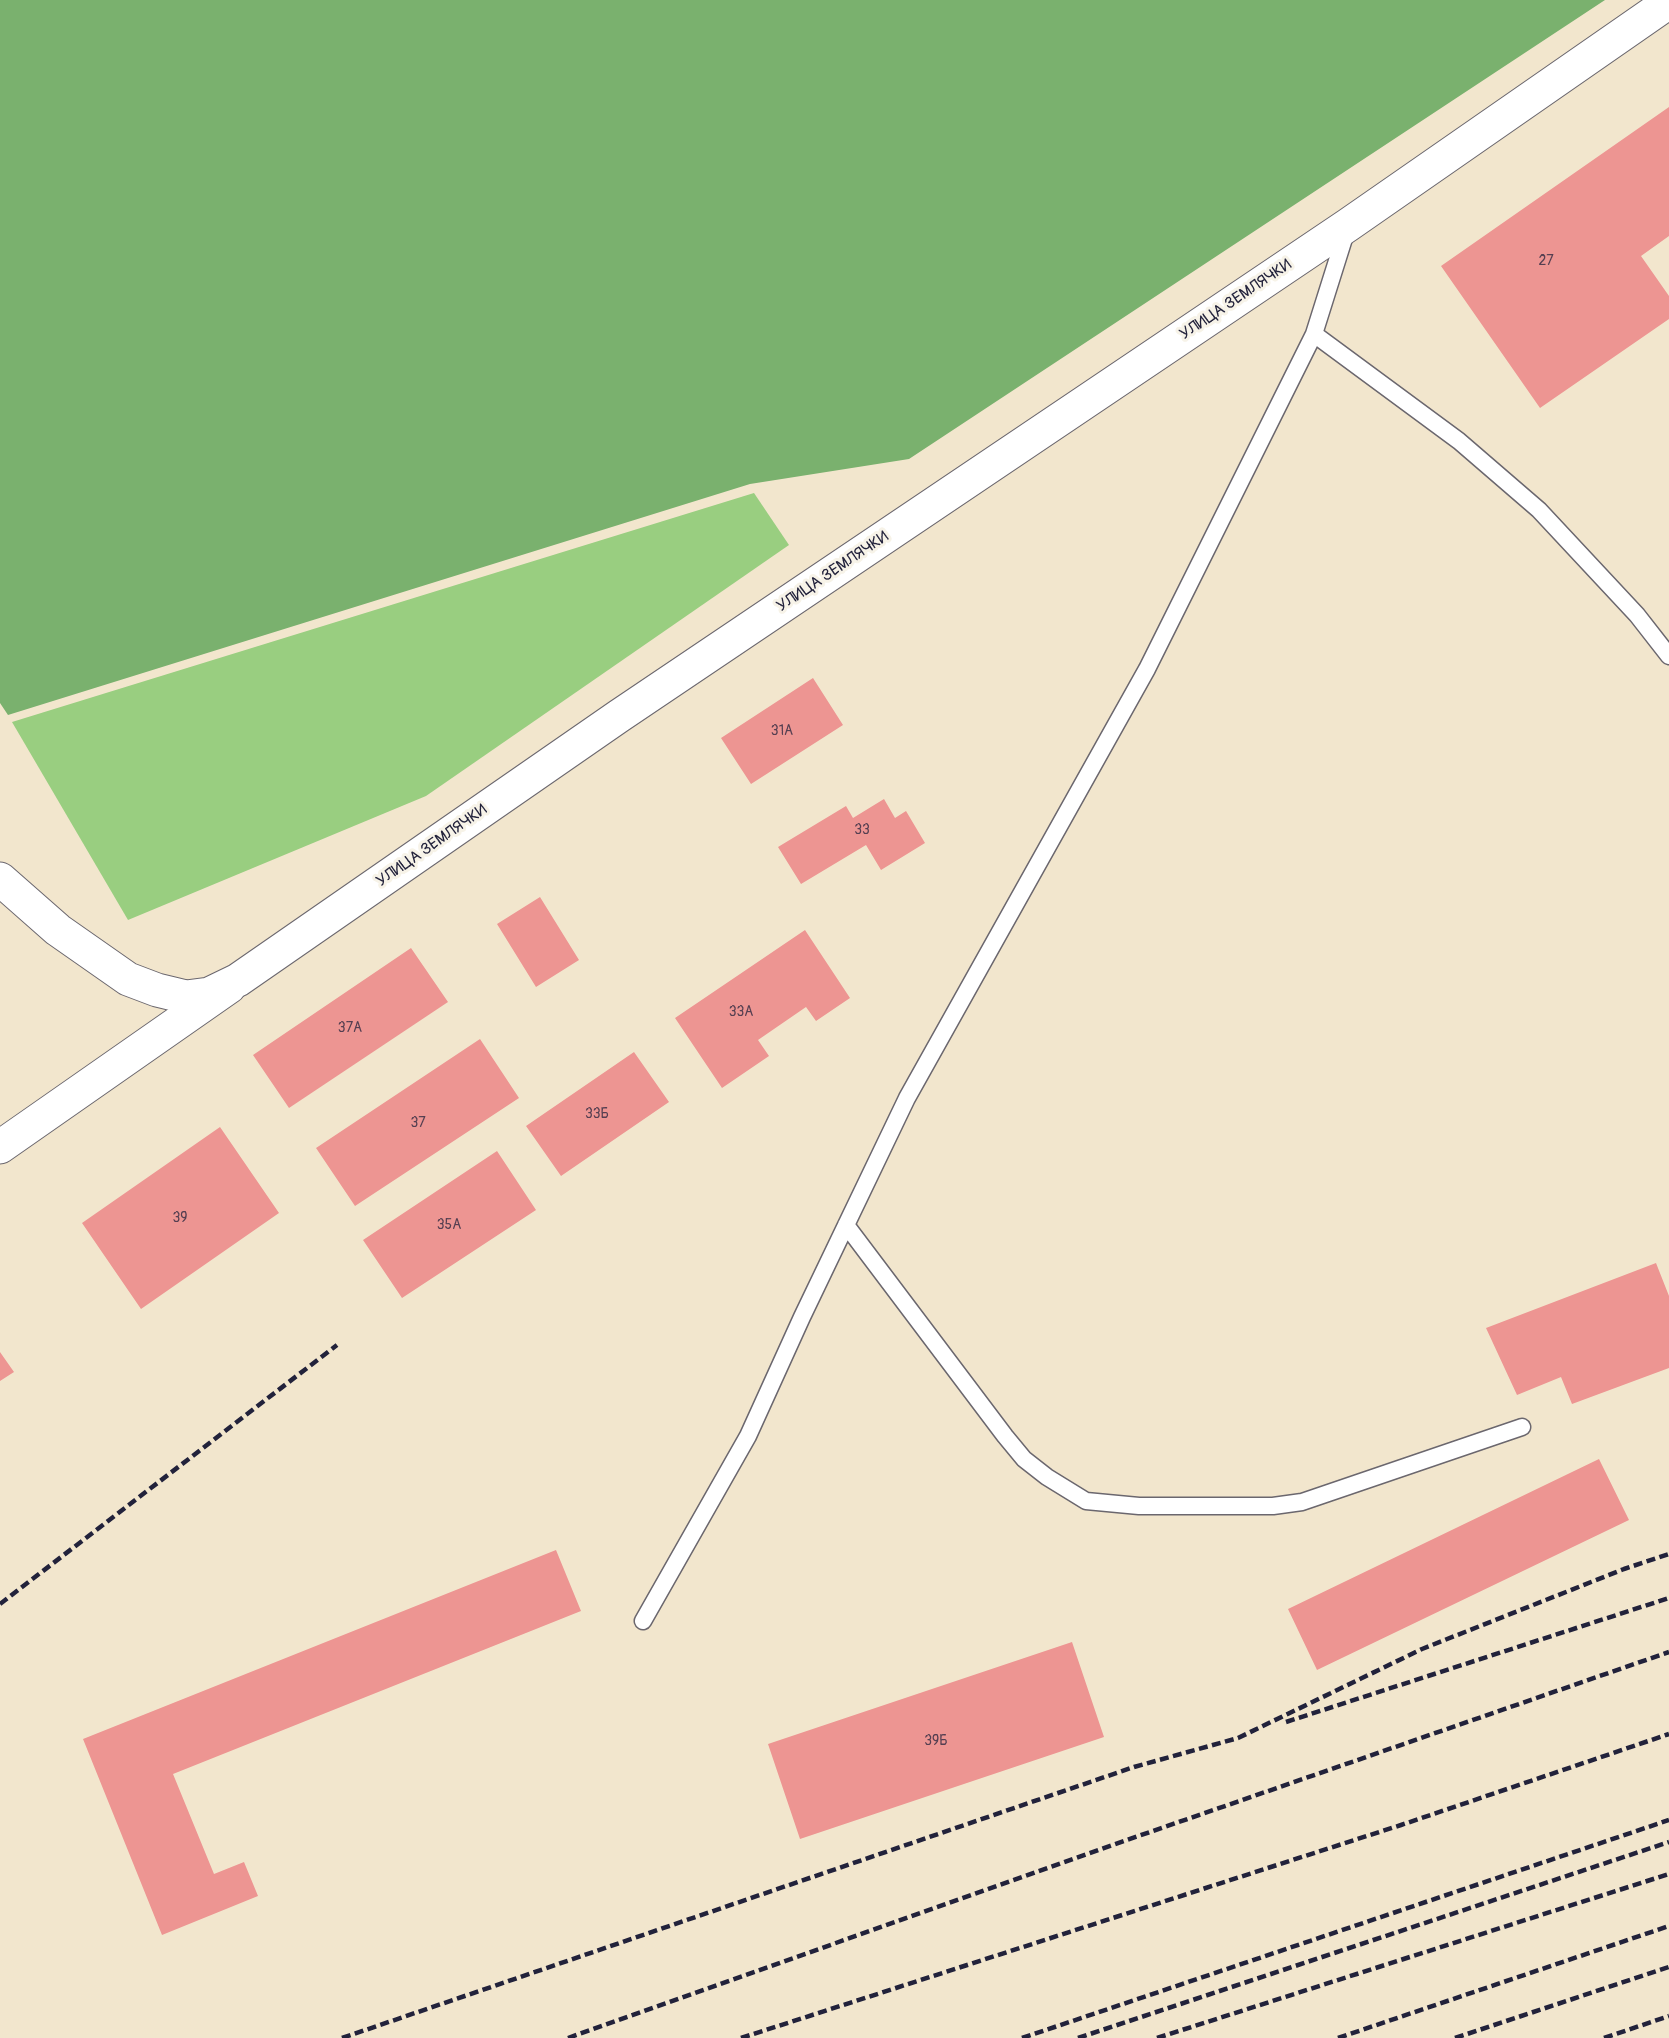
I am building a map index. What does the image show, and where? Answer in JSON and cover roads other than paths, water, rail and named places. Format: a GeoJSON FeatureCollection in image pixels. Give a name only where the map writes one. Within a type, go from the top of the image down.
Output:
{"type":"FeatureCollection","features":[{"type":"Feature","properties":{"kind":"street","name":"УЛИЦА ЗЕМЛЯЧКИ"},"geometry":{"type":"LineString","coordinates":[[0,1146],[619,716],[1348,225],[1669,2]]}},
{"type":"Feature","properties":{"kind":"street"},"geometry":{"type":"LineString","coordinates":[[0,879],[58,930],[128,978],[157,990],[186,997],[209,994],[238,980]]}},
{"type":"Feature","properties":{"kind":"lane"},"geometry":{"type":"LineString","coordinates":[[643,1621],[748,1436],[908,1098],[1147,669],[1314,334],[1348,225]]}},
{"type":"Feature","properties":{"kind":"lane"},"geometry":{"type":"LineString","coordinates":[[1314,334],[1459,441],[1539,510],[1637,615],[1669,656]]}},
{"type":"Feature","properties":{"kind":"lane"},"geometry":{"type":"LineString","coordinates":[[846,1225],[1024,1459],[1047,1477],[1086,1501],[1150,1506],[1273,1506],[1302,1502],[1522,1427]]}},
{"type":"Feature","properties":{"kind":"railway"},"geometry":{"type":"LineString","coordinates":[[0,1604],[337,1345]]}},
{"type":"Feature","properties":{"kind":"railway"},"geometry":{"type":"LineString","coordinates":[[342,2038],[1134,1767],[1238,1738],[1422,1649],[1624,1569],[1669,1554]]}},
{"type":"Feature","properties":{"kind":"railway"},"geometry":{"type":"LineString","coordinates":[[1286,1722],[1669,1598]]}},
{"type":"Feature","properties":{"kind":"railway"},"geometry":{"type":"LineString","coordinates":[[568,2038],[1101,1849],[1669,1652]]}},
{"type":"Feature","properties":{"kind":"railway"},"geometry":{"type":"LineString","coordinates":[[741,2038],[1401,1825],[1669,1734]]}},
{"type":"Feature","properties":{"kind":"railway"},"geometry":{"type":"LineString","coordinates":[[1022,2038],[1669,1820]]}},
{"type":"Feature","properties":{"kind":"railway"},"geometry":{"type":"LineString","coordinates":[[1078,2038],[1669,1842]]}},
{"type":"Feature","properties":{"kind":"railway"},"geometry":{"type":"LineString","coordinates":[[1157,2038],[1669,1874]]}},
{"type":"Feature","properties":{"kind":"railway"},"geometry":{"type":"LineString","coordinates":[[1338,2038],[1669,1926]]}},
{"type":"Feature","properties":{"kind":"railway"},"geometry":{"type":"LineString","coordinates":[[1455,2038],[1669,1967]]}},
{"type":"Feature","properties":{"kind":"railway"},"geometry":{"type":"LineString","coordinates":[[1604,2038],[1669,2016]]}}]}
